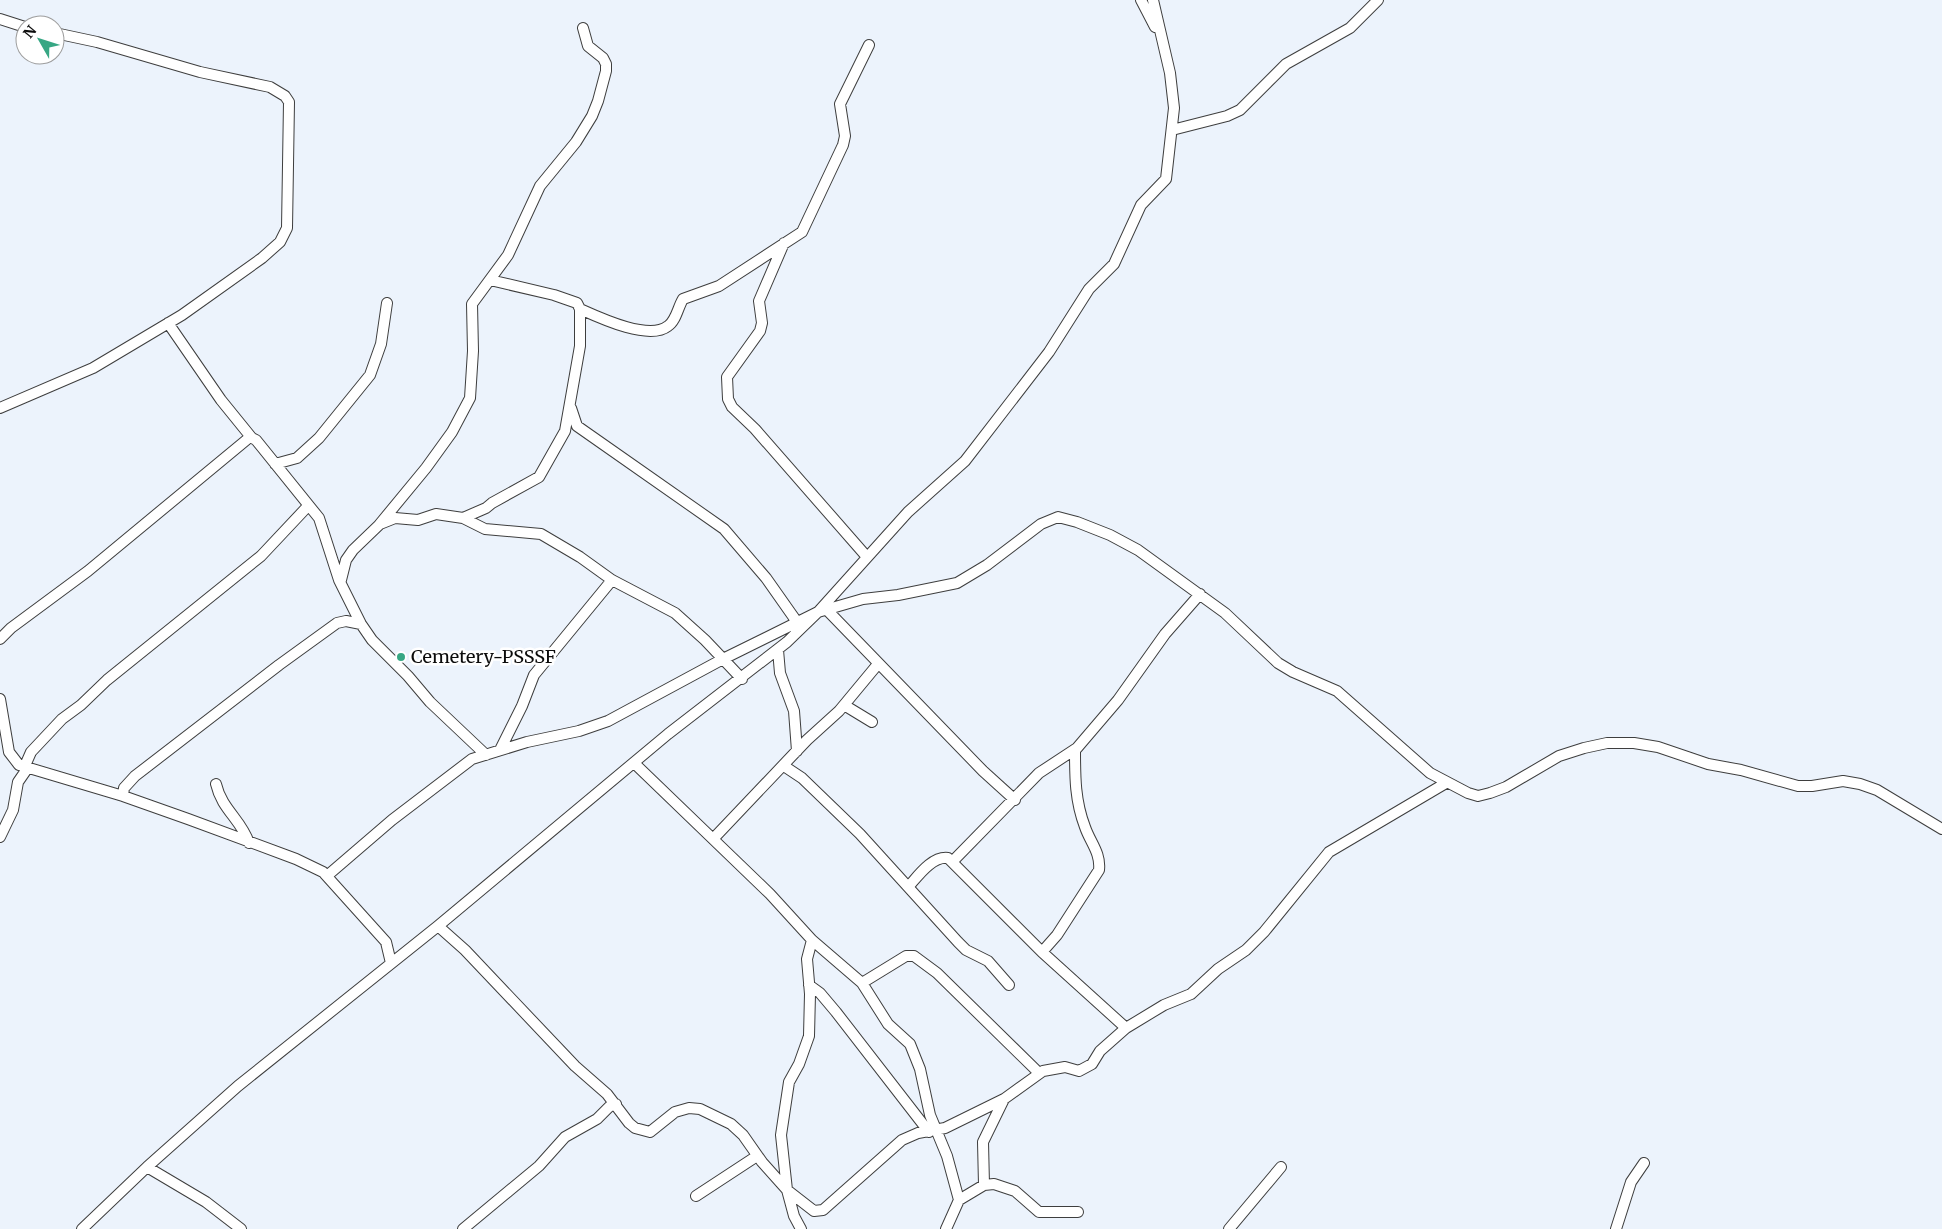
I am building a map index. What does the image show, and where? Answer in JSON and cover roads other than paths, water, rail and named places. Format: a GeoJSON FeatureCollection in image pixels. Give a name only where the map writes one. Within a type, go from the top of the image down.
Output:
{"type":"FeatureCollection","features":[{"type":"Feature","properties":{"kind":"street"},"geometry":{"type":"LineString","coordinates":[[1141,0],[1162,41]]}},
{"type":"Feature","properties":{"kind":"street"},"geometry":{"type":"LineString","coordinates":[[82,1229],[147,1166],[295,1039],[438,926],[668,734],[778,650],[822,611],[908,512],[965,460],[1049,352],[1089,289],[1114,264],[1141,205],[1166,179],[1174,108],[1170,73],[1153,0]]}},
{"type":"Feature","properties":{"kind":"street"},"geometry":{"type":"LineString","coordinates":[[1172,130],[1226,116],[1240,110],[1286,64],[1350,28],[1378,0]]}},
{"type":"Feature","properties":{"kind":"street"},"geometry":{"type":"LineString","coordinates":[[0,19],[15,24]]}},
{"type":"Feature","properties":{"kind":"street"},"geometry":{"type":"LineString","coordinates":[[341,584],[346,560],[353,550],[379,524],[443,444],[470,398],[473,351],[472,304],[514,245],[540,186],[576,142],[592,116],[598,101],[606,64],[603,58],[588,46],[584,28]]}},
{"type":"Feature","properties":{"kind":"street"},"geometry":{"type":"LineString","coordinates":[[0,408],[93,368],[168,323],[234,280],[262,258],[286,234],[289,219],[288,102],[285,96],[270,87],[200,72],[97,42],[65,35]]}},
{"type":"Feature","properties":{"kind":"street"},"geometry":{"type":"LineString","coordinates":[[580,309],[616,324],[652,332],[661,330],[672,322],[683,299],[718,286],[802,232],[817,202],[822,185],[838,158],[845,136],[840,104],[869,45]]}},
{"type":"Feature","properties":{"kind":"street"},"geometry":{"type":"LineString","coordinates":[[784,243],[759,301],[762,323],[760,331],[727,376],[728,399],[732,407],[755,429],[867,557]]}},
{"type":"Feature","properties":{"kind":"street"},"geometry":{"type":"LineString","coordinates":[[463,518],[486,508],[516,488],[539,477],[565,431],[580,346],[580,309],[577,303],[554,295],[490,280]]}},
{"type":"Feature","properties":{"kind":"street"},"geometry":{"type":"LineString","coordinates":[[275,464],[297,458],[319,438],[370,375],[381,344],[388,304]]}},
{"type":"Feature","properties":{"kind":"street"},"geometry":{"type":"LineString","coordinates":[[168,323],[221,400],[319,518],[341,584],[361,624],[372,640],[408,676],[430,702],[486,755]]}},
{"type":"Feature","properties":{"kind":"street"},"geometry":{"type":"LineString","coordinates":[[570,408],[577,426],[724,529],[766,578],[797,622]]}},
{"type":"Feature","properties":{"kind":"street"},"geometry":{"type":"LineString","coordinates":[[0,639],[11,628],[88,571],[247,438],[251,437]]}},
{"type":"Feature","properties":{"kind":"street"},"geometry":{"type":"LineString","coordinates":[[0,837],[13,810],[18,782],[31,752],[62,719],[81,705],[106,680],[261,556],[308,506]]}},
{"type":"Feature","properties":{"kind":"street"},"geometry":{"type":"LineString","coordinates":[[379,524],[395,518],[418,520],[436,514],[463,518],[484,529],[542,534],[580,556],[612,580],[675,613],[724,659],[742,679]]}},
{"type":"Feature","properties":{"kind":"street"},"geometry":{"type":"LineString","coordinates":[[328,875],[392,820],[462,765],[500,750],[579,731],[608,720],[724,659],[822,611],[863,599],[898,595],[957,583],[987,565],[1041,524],[1058,517],[1077,522],[1138,550],[1225,613],[1278,663],[1293,672],[1337,691],[1430,773],[1446,783],[1478,796],[1490,793],[1567,754],[1607,743],[1634,743],[1658,747],[1708,764],[1741,770],[1798,786],[1812,786],[1843,781],[1860,784],[1877,790],[1942,829]]}},
{"type":"Feature","properties":{"kind":"street"},"geometry":{"type":"LineString","coordinates":[[500,750],[522,706],[534,675],[612,580]]}},
{"type":"Feature","properties":{"kind":"street"},"geometry":{"type":"LineString","coordinates":[[952,862],[1015,800],[1046,766],[1075,750],[1118,700],[1151,652],[1200,594]]}},
{"type":"Feature","properties":{"kind":"street"},"geometry":{"type":"LineString","coordinates":[[822,611],[878,664],[983,771],[1015,800]]}},
{"type":"Feature","properties":{"kind":"street"},"geometry":{"type":"LineString","coordinates":[[122,796],[124,788],[135,776],[279,665],[337,623],[346,620],[361,624]]}},
{"type":"Feature","properties":{"kind":"street"},"geometry":{"type":"LineString","coordinates":[[778,650],[780,673],[794,711],[797,751]]}},
{"type":"Feature","properties":{"kind":"street"},"geometry":{"type":"LineString","coordinates":[[713,839],[844,705],[878,664]]}},
{"type":"Feature","properties":{"kind":"street"},"geometry":{"type":"LineString","coordinates":[[0,699],[10,752],[14,761],[25,769],[122,796],[249,843],[296,858],[328,875],[386,942],[391,964]]}},
{"type":"Feature","properties":{"kind":"street"},"geometry":{"type":"LineString","coordinates":[[844,705],[872,722]]}},
{"type":"Feature","properties":{"kind":"street"},"geometry":{"type":"LineString","coordinates":[[1042,952],[1058,935],[1099,870],[1100,862],[1085,828],[1076,794],[1075,750]]}},
{"type":"Feature","properties":{"kind":"street"},"geometry":{"type":"LineString","coordinates":[[634,763],[713,839],[812,940],[862,983],[888,1024],[911,1046],[920,1069],[932,1131]]}},
{"type":"Feature","properties":{"kind":"street"},"geometry":{"type":"LineString","coordinates":[[784,766],[802,778],[860,834],[958,942],[966,950],[988,961],[1008,985]]}},
{"type":"Feature","properties":{"kind":"street"},"geometry":{"type":"LineString","coordinates":[[438,926],[465,950],[569,1060],[616,1104],[635,1128],[650,1132],[681,1109],[700,1109],[735,1127],[787,1190],[814,1211],[823,1210],[902,1140],[918,1132],[945,1128],[1025,1086],[1039,1073],[1065,1067],[1080,1071],[1092,1064],[1100,1051],[1126,1028],[1164,1005],[1191,994],[1218,969],[1246,950],[1264,932],[1329,852],[1446,783]]}},
{"type":"Feature","properties":{"kind":"street"},"geometry":{"type":"LineString","coordinates":[[216,784],[221,802],[242,826],[249,843]]}},
{"type":"Feature","properties":{"kind":"street"},"geometry":{"type":"LineString","coordinates":[[908,886],[941,857],[948,858],[1042,952],[1126,1028]]}},
{"type":"Feature","properties":{"kind":"street"},"geometry":{"type":"LineString","coordinates":[[801,1229],[794,1216],[787,1190],[781,1134],[790,1082],[800,1064],[809,1036],[807,959],[812,940]]}},
{"type":"Feature","properties":{"kind":"street"},"geometry":{"type":"LineString","coordinates":[[862,983],[906,956],[914,956],[937,973],[1039,1073]]}},
{"type":"Feature","properties":{"kind":"street"},"geometry":{"type":"LineString","coordinates":[[809,985],[836,1012],[932,1131],[947,1156],[959,1200]]}},
{"type":"Feature","properties":{"kind":"street"},"geometry":{"type":"LineString","coordinates":[[984,1185],[983,1142],[1004,1098]]}},
{"type":"Feature","properties":{"kind":"street"},"geometry":{"type":"LineString","coordinates":[[463,1229],[539,1166],[565,1137],[597,1119],[610,1106],[616,1104]]}},
{"type":"Feature","properties":{"kind":"street"},"geometry":{"type":"LineString","coordinates":[[696,1196],[757,1156]]}},
{"type":"Feature","properties":{"kind":"street"},"geometry":{"type":"LineString","coordinates":[[1616,1229],[1631,1182],[1644,1163]]}},
{"type":"Feature","properties":{"kind":"street"},"geometry":{"type":"LineString","coordinates":[[147,1166],[206,1202],[241,1229]]}},
{"type":"Feature","properties":{"kind":"street"},"geometry":{"type":"LineString","coordinates":[[1229,1229],[1281,1166]]}},
{"type":"Feature","properties":{"kind":"street"},"geometry":{"type":"LineString","coordinates":[[946,1229],[959,1200],[984,1185],[994,1184],[1015,1191],[1039,1212],[1078,1212]]}},
{"type":"Feature","properties":{"kind":"place","name":"Cemetery-PSSSF"},"geometry":{"type":"Point","coordinates":[401,657]}}]}
